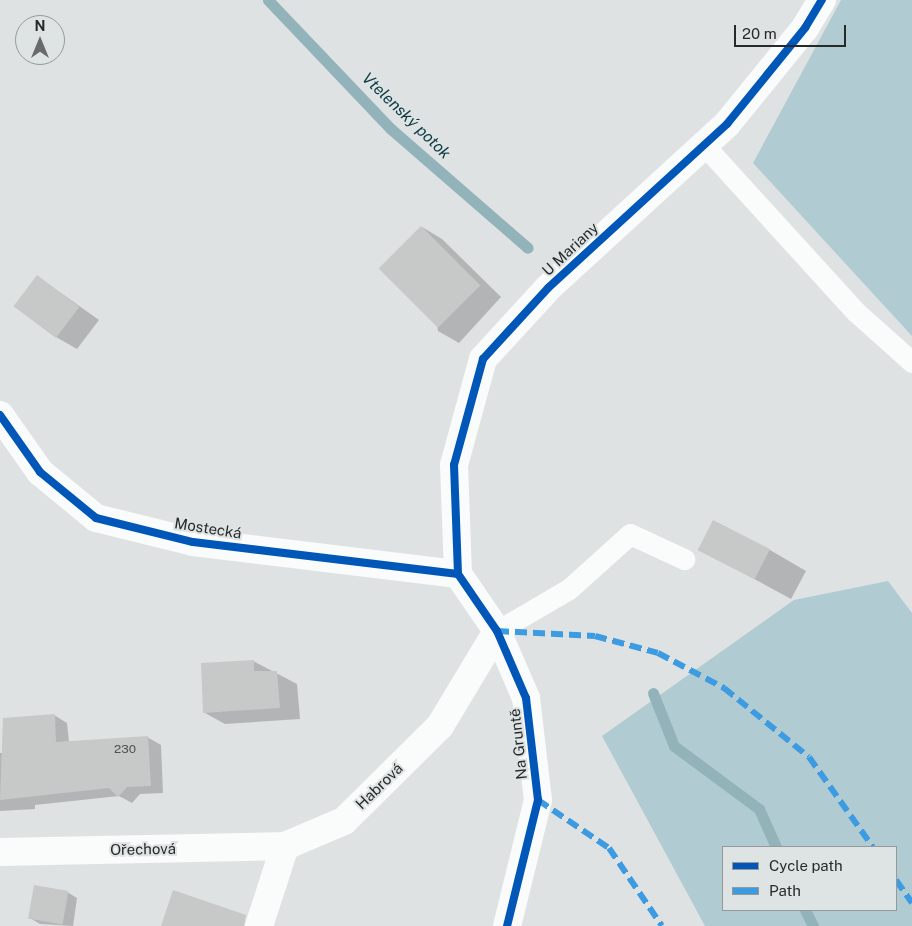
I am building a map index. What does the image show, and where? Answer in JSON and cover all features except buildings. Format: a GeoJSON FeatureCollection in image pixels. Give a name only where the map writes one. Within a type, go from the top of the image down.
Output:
{"type":"FeatureCollection","features":[{"type":"Feature","properties":{"kind":"street","name":"U Mariany"},"geometry":{"type":"LineString","coordinates":[[458,574],[454,465],[484,359],[548,288],[727,124],[805,28],[822,0]]}},
{"type":"Feature","properties":{"kind":"street","name":"Mostecká"},"geometry":{"type":"LineString","coordinates":[[0,415],[40,472],[96,518],[193,542],[458,574]]}},
{"type":"Feature","properties":{"kind":"street","name":"Na Gruntě"},"geometry":{"type":"LineString","coordinates":[[458,574],[497,631],[526,698],[538,800],[507,926]]}},
{"type":"Feature","properties":{"kind":"street","name":"Habrová"},"geometry":{"type":"LineString","coordinates":[[285,846],[344,821],[440,726],[497,631]]}},
{"type":"Feature","properties":{"kind":"street","name":"Ořechová"},"geometry":{"type":"LineString","coordinates":[[0,852],[285,846]]}},
{"type":"Feature","properties":{"kind":"street"},"geometry":{"type":"LineString","coordinates":[[259,926],[285,846]]}},
{"type":"Feature","properties":{"kind":"lane"},"geometry":{"type":"LineString","coordinates":[[703,144],[856,312],[912,362]]}},
{"type":"Feature","properties":{"kind":"lane"},"geometry":{"type":"LineString","coordinates":[[497,631],[569,589],[630,534],[684,559]]}},
{"type":"Feature","properties":{"kind":"shaded area"},"geometry":{"type":"Polygon","coordinates":[[[841,0],[912,0],[912,336],[753,163],[841,0]]]}},
{"type":"Feature","properties":{"kind":"shaded area"},"geometry":{"type":"Polygon","coordinates":[[[888,581],[912,613],[912,926],[705,926],[602,736],[794,600],[888,581]]]}},
{"type":"Feature","properties":{"kind":"waterway","name":"Vtelenský potok"},"geometry":{"type":"LineString","coordinates":[[268,0],[391,129],[528,248]]}},
{"type":"Feature","properties":{"kind":"waterway","name":"Vtelenský potok"},"geometry":{"type":"LineString","coordinates":[[653,693],[674,746],[759,809],[776,846]]}},
{"type":"Feature","properties":{"kind":"waterway","name":"Vtelenský potok"},"geometry":{"type":"LineString","coordinates":[[806,911],[813,926]]}},
{"type":"Feature","properties":{"kind":"marked path"},"geometry":{"type":"LineString","coordinates":[[497,631],[595,636],[658,653],[724,688],[809,757],[872,846]]}},
{"type":"Feature","properties":{"kind":"marked path"},"geometry":{"type":"LineString","coordinates":[[538,800],[609,848],[662,926]]}},
{"type":"Feature","properties":{"kind":"marked path"},"geometry":{"type":"LineString","coordinates":[[897,881],[912,903]]}},
{"type":"Feature","properties":{"kind":"cycle path"},"geometry":{"type":"LineString","coordinates":[[458,574],[454,465],[483,359],[548,288],[727,124],[805,28],[822,0]]}},
{"type":"Feature","properties":{"kind":"cycle path"},"geometry":{"type":"LineString","coordinates":[[0,415],[40,472],[96,518],[193,542],[458,574]]}},
{"type":"Feature","properties":{"kind":"cycle path"},"geometry":{"type":"LineString","coordinates":[[458,574],[497,631],[526,698],[538,800],[507,926]]}}]}
